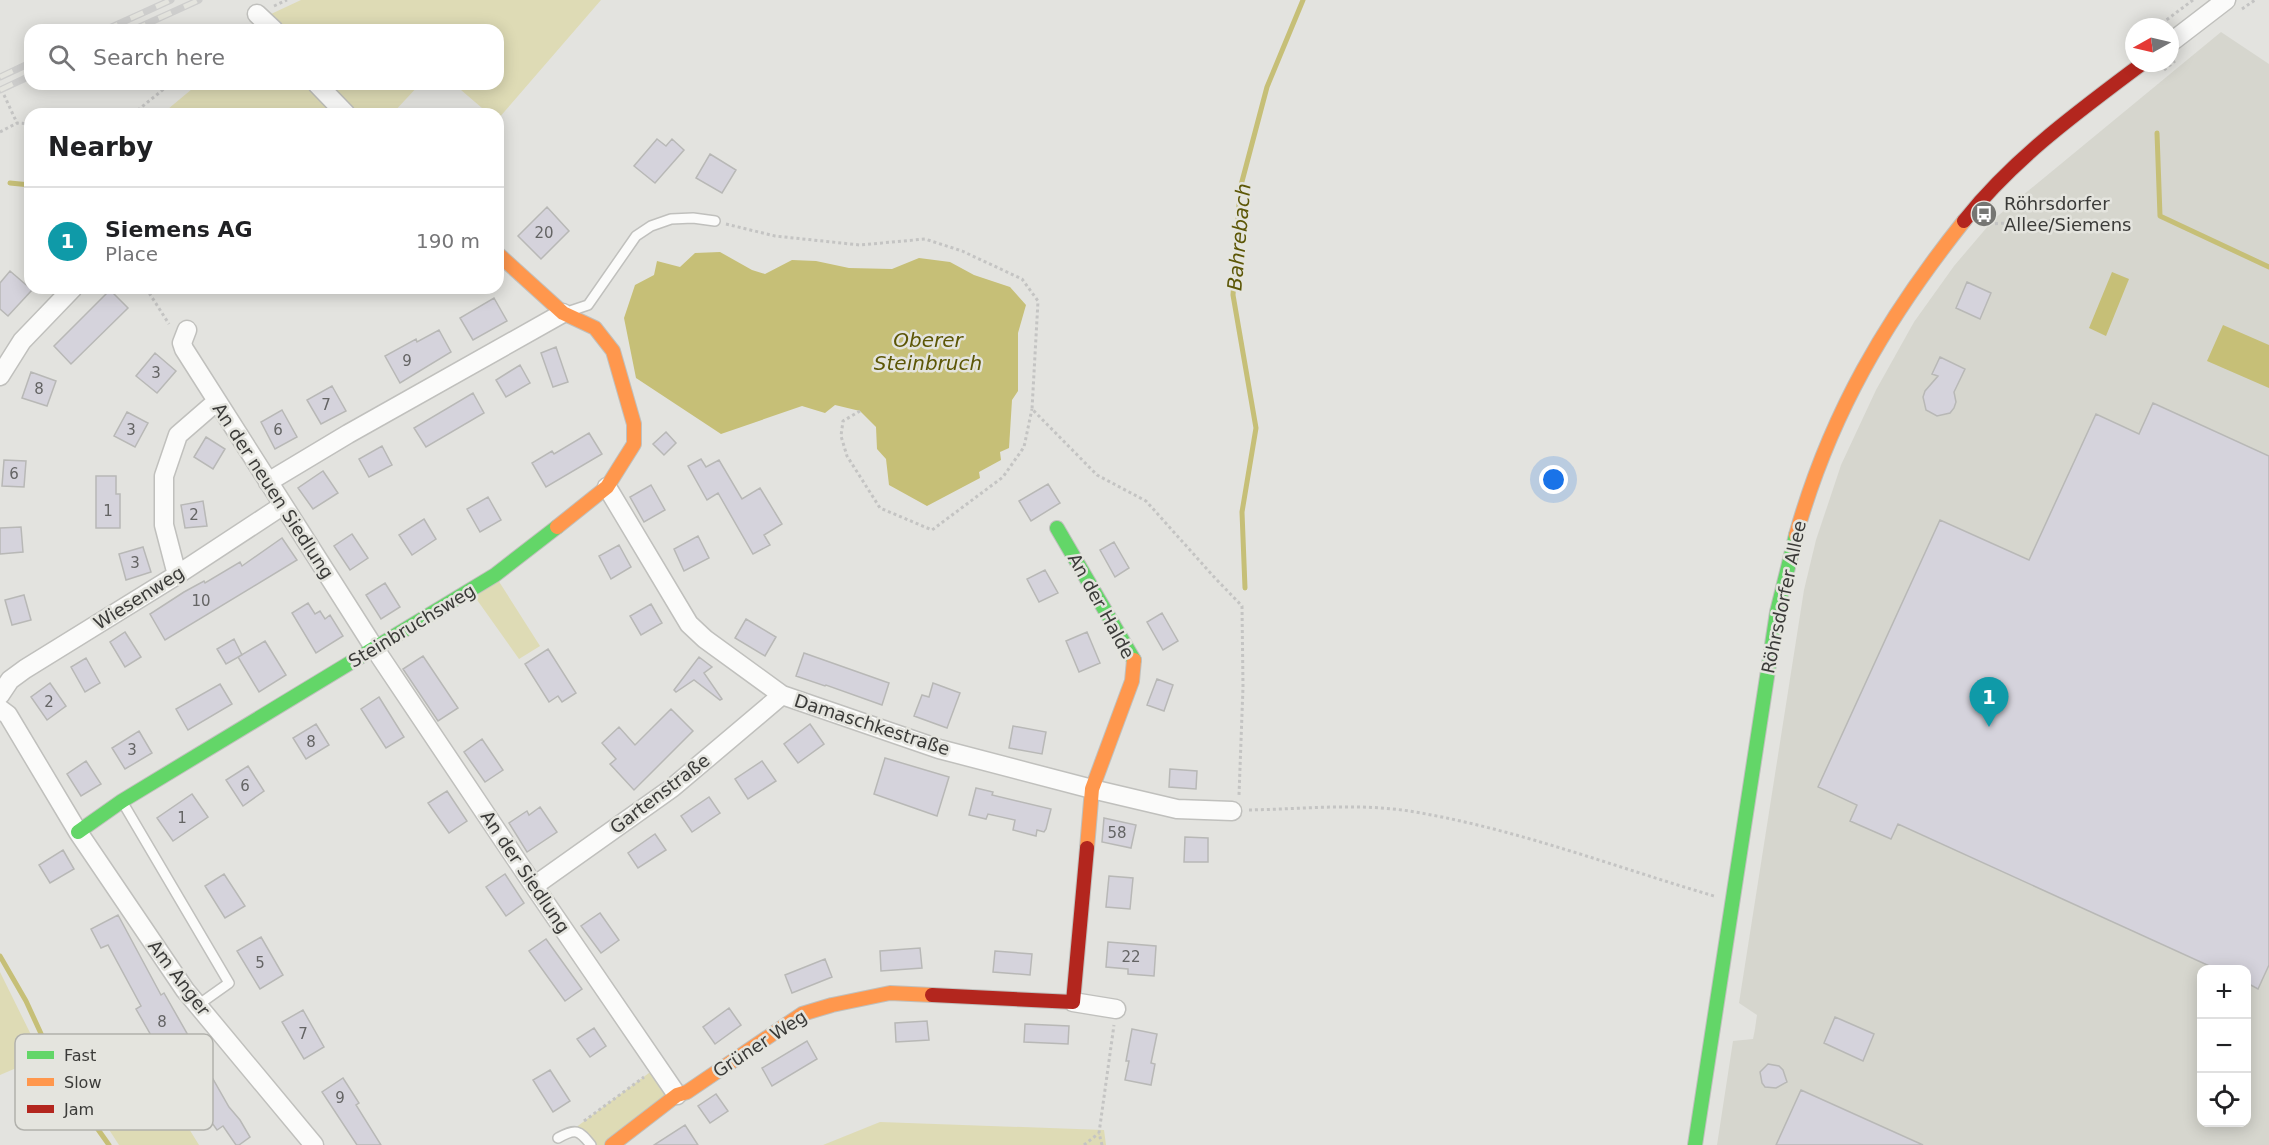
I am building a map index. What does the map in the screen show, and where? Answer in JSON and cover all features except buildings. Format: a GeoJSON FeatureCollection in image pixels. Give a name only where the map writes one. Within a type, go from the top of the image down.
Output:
{"type":"FeatureCollection","features":[{"type":"Feature","properties":{"kind":"street"},"geometry":{"type":"LineString","coordinates":[[2179,47],[2233,6]]}},
{"type":"Feature","properties":{"kind":"street"},"geometry":{"type":"LineString","coordinates":[[257,14],[268,24]]}},
{"type":"Feature","properties":{"kind":"street","name":"Röhrsdorfer Allee"},"geometry":{"type":"LineString","coordinates":[[1695,1145],[1776,623],[1786,568],[1810,486],[1844,404],[1865,362],[1917,280],[1986,194],[2072,117],[2132,72]]}},
{"type":"Feature","properties":{"kind":"street"},"geometry":{"type":"LineString","coordinates":[[323,90],[340,108]]}},
{"type":"Feature","properties":{"kind":"street","name":"Steinbruchsweg"},"geometry":{"type":"LineString","coordinates":[[78,832],[122,801],[495,575],[607,487],[634,444],[634,424],[613,351],[595,328],[563,313],[504,259]]}},
{"type":"Feature","properties":{"kind":"street"},"geometry":{"type":"LineString","coordinates":[[0,376],[22,341],[67,294]]}},
{"type":"Feature","properties":{"kind":"street"},"geometry":{"type":"LineString","coordinates":[[268,482],[348,434],[563,313]]}},
{"type":"Feature","properties":{"kind":"street","name":"An der neuen Siedlung"},"geometry":{"type":"LineString","coordinates":[[184,336],[184,349],[216,402],[375,649]]}},
{"type":"Feature","properties":{"kind":"street"},"geometry":{"type":"LineString","coordinates":[[177,575],[164,525],[164,476],[178,435],[216,402]]}},
{"type":"Feature","properties":{"kind":"street","name":"Damaschkestraße"},"geometry":{"type":"LineString","coordinates":[[607,487],[689,624],[705,639],[782,695],[939,749],[1092,789],[1177,809],[1236,811]]}},
{"type":"Feature","properties":{"kind":"street","name":"Wiesenweg"},"geometry":{"type":"LineString","coordinates":[[3,682],[177,575],[282,506]]}},
{"type":"Feature","properties":{"kind":"street","name":"An der Halde"},"geometry":{"type":"LineString","coordinates":[[1057,528],[1134,658],[1132,681],[1092,789]]}},
{"type":"Feature","properties":{"kind":"street","name":"An der Siedlung"},"geometry":{"type":"LineString","coordinates":[[375,649],[677,1095]]}},
{"type":"Feature","properties":{"kind":"street","name":"Gartenstraße"},"geometry":{"type":"LineString","coordinates":[[534,886],[672,788],[782,695]]}},
{"type":"Feature","properties":{"kind":"street"},"geometry":{"type":"LineString","coordinates":[[0,709],[8,715],[78,832]]}},
{"type":"Feature","properties":{"kind":"street"},"geometry":{"type":"LineString","coordinates":[[1073,1002],[1092,789]]}},
{"type":"Feature","properties":{"kind":"street","name":"Am Anger"},"geometry":{"type":"LineString","coordinates":[[78,832],[185,990],[314,1145]]}},
{"type":"Feature","properties":{"kind":"street","name":"Grüner Weg"},"geometry":{"type":"LineString","coordinates":[[612,1145],[677,1095],[687,1092],[802,1014],[832,1005],[890,993],[1073,1002],[1116,1009]]}},
{"type":"Feature","properties":{"kind":"lane"},"geometry":{"type":"LineString","coordinates":[[563,313],[588,305],[636,236],[651,226],[671,219],[693,218],[715,221]]}},
{"type":"Feature","properties":{"kind":"lane"},"geometry":{"type":"LineString","coordinates":[[122,801],[229,982],[198,1005]]}},
{"type":"Feature","properties":{"kind":"lane"},"geometry":{"type":"LineString","coordinates":[[558,1138],[571,1131],[581,1133],[591,1145]]}},
{"type":"Feature","properties":{"kind":"path"},"geometry":{"type":"LineString","coordinates":[[2169,18],[2193,0]]}},
{"type":"Feature","properties":{"kind":"path"},"geometry":{"type":"LineString","coordinates":[[2233,6],[2255,0]]}},
{"type":"Feature","properties":{"kind":"path"},"geometry":{"type":"LineString","coordinates":[[140,108],[163,90]]}},
{"type":"Feature","properties":{"kind":"path"},"geometry":{"type":"LineString","coordinates":[[4,95],[17,123]]}},
{"type":"Feature","properties":{"kind":"path"},"geometry":{"type":"LineString","coordinates":[[0,132],[17,123],[24,124]]}},
{"type":"Feature","properties":{"kind":"path"},"geometry":{"type":"LineString","coordinates":[[1989,219],[1984,225],[2061,219],[2073,224]]}},
{"type":"Feature","properties":{"kind":"path"},"geometry":{"type":"LineString","coordinates":[[715,221],[775,236],[860,245],[925,239],[962,251],[1022,279],[1038,302],[1032,409],[1024,447],[1003,477],[932,530],[880,508],[847,456],[841,436],[843,421],[860,411]]}},
{"type":"Feature","properties":{"kind":"path"},"geometry":{"type":"LineString","coordinates":[[151,294],[184,336]]}},
{"type":"Feature","properties":{"kind":"path"},"geometry":{"type":"LineString","coordinates":[[1032,409],[1097,475],[1146,501],[1242,606],[1243,676],[1236,811],[1369,808],[1408,811],[1480,825],[1542,841],[1732,902]]}},
{"type":"Feature","properties":{"kind":"path"},"geometry":{"type":"LineString","coordinates":[[1711,907],[1713,895]]}},
{"type":"Feature","properties":{"kind":"path"},"geometry":{"type":"LineString","coordinates":[[1102,1145],[1099,1133],[1116,1009]]}},
{"type":"Feature","properties":{"kind":"path"},"geometry":{"type":"LineString","coordinates":[[571,1131],[657,1067]]}},
{"type":"Feature","properties":{"kind":"path"},"geometry":{"type":"LineString","coordinates":[[1084,1145],[1099,1133]]}},
{"type":"Feature","properties":{"kind":"shaded area"},"geometry":{"type":"Polygon","coordinates":[[[301,0],[601,0],[504,112],[504,108],[482,108],[461,90],[504,90],[504,24],[266,24],[271,14],[301,0]]]}},
{"type":"Feature","properties":{"kind":"shaded area"},"geometry":{"type":"Polygon","coordinates":[[[2221,32],[2269,64],[2269,1145],[1717,1145],[1733,1041],[1753,1039],[1755,1029],[1757,1015],[1739,1003],[1804,590],[1816,540],[1841,465],[1876,390],[1914,322],[1954,266],[1994,219],[2172,72],[2179,72],[2179,67],[2221,32]]]}},
{"type":"Feature","properties":{"kind":"shaded area"},"geometry":{"type":"Polygon","coordinates":[[[191,90],[414,90],[398,108],[169,108],[191,90]]]}},
{"type":"Feature","properties":{"kind":"shaded area"},"geometry":{"type":"Polygon","coordinates":[[[498,580],[540,646],[519,659],[475,597],[498,580]]]}},
{"type":"Feature","properties":{"kind":"shaded area"},"geometry":{"type":"Polygon","coordinates":[[[0,972],[31,1034],[15,1034],[15,1069],[0,1075],[0,972]]]}},
{"type":"Feature","properties":{"kind":"shaded area"},"geometry":{"type":"Polygon","coordinates":[[[657,1067],[677,1095],[612,1145],[591,1145],[571,1131],[657,1067]]]}},
{"type":"Feature","properties":{"kind":"shaded area"},"geometry":{"type":"Polygon","coordinates":[[[880,1122],[1104,1130],[1106,1145],[823,1145],[880,1122]]]}},
{"type":"Feature","properties":{"kind":"shaded area"},"geometry":{"type":"Polygon","coordinates":[[[109,1130],[190,1130],[199,1145],[119,1145],[109,1130]]]}},
{"type":"Feature","properties":{"kind":"water","name":"Oberer Steinbruch"},"geometry":{"type":"Polygon","coordinates":[[[720,252],[752,270],[765,274],[792,260],[816,261],[849,268],[892,269],[919,258],[950,262],[974,275],[1010,287],[1026,305],[1018,333],[1018,391],[1012,400],[1009,448],[1000,452],[1001,460],[979,472],[980,478],[927,506],[889,485],[886,459],[877,449],[876,427],[860,411],[835,405],[825,413],[802,406],[721,434],[636,378],[624,318],[635,285],[654,275],[657,261],[680,267],[695,253],[720,252]]]}},
{"type":"Feature","properties":{"kind":"water"},"geometry":{"type":"Polygon","coordinates":[[[2112,272],[2129,279],[2106,336],[2089,328],[2112,272]]]}},
{"type":"Feature","properties":{"kind":"water"},"geometry":{"type":"Polygon","coordinates":[[[2223,325],[2269,345],[2269,388],[2207,361],[2223,325]]]}},
{"type":"Feature","properties":{"kind":"waterway","name":"Bahrebach"},"geometry":{"type":"LineString","coordinates":[[1245,588],[1242,512],[1256,428],[1233,295],[1240,189],[1267,87],[1303,0]]}},
{"type":"Feature","properties":{"kind":"waterway"},"geometry":{"type":"LineString","coordinates":[[2157,133],[2160,216],[2269,267]]}},
{"type":"Feature","properties":{"kind":"waterway"},"geometry":{"type":"LineString","coordinates":[[10,183],[24,184]]}},
{"type":"Feature","properties":{"kind":"waterway"},"geometry":{"type":"LineString","coordinates":[[0,956],[26,1001],[41,1034]]}},
{"type":"Feature","properties":{"kind":"waterway"},"geometry":{"type":"LineString","coordinates":[[98,1130],[109,1145]]}},
{"type":"Feature","properties":{"kind":"railway"},"geometry":{"type":"LineString","coordinates":[[118,24],[171,0]]}},
{"type":"Feature","properties":{"kind":"railway"},"geometry":{"type":"LineString","coordinates":[[146,24],[199,0]]}},
{"type":"Feature","properties":{"kind":"railway"},"geometry":{"type":"LineString","coordinates":[[0,77],[24,66]]}},
{"type":"Feature","properties":{"kind":"railway"},"geometry":{"type":"LineString","coordinates":[[0,90],[24,79]]}},
{"type":"Feature","properties":{"kind":"traffic: fast"},"geometry":{"type":"LineString","coordinates":[[78,832],[122,801],[495,575],[557,527]]}},
{"type":"Feature","properties":{"kind":"traffic: fast"},"geometry":{"type":"LineString","coordinates":[[1057,528],[1134,660]]}},
{"type":"Feature","properties":{"kind":"traffic: fast"},"geometry":{"type":"LineString","coordinates":[[1695,1145],[1777,612],[1796,535]]}},
{"type":"Feature","properties":{"kind":"traffic: slow"},"geometry":{"type":"LineString","coordinates":[[1796,535],[1826,449],[1864,369],[1910,294],[1964,221]]}},
{"type":"Feature","properties":{"kind":"traffic: slow"},"geometry":{"type":"LineString","coordinates":[[504,259],[563,313],[595,328],[613,351],[634,424],[634,444],[607,487],[557,527]]}},
{"type":"Feature","properties":{"kind":"traffic: slow"},"geometry":{"type":"LineString","coordinates":[[1087,848],[1092,789],[1132,681],[1134,660]]}},
{"type":"Feature","properties":{"kind":"traffic: slow"},"geometry":{"type":"LineString","coordinates":[[612,1145],[677,1095],[687,1092],[802,1014],[890,993],[932,995]]}},
{"type":"Feature","properties":{"kind":"traffic: jam"},"geometry":{"type":"LineString","coordinates":[[1964,221],[2004,176],[2048,136],[2131,72]]}},
{"type":"Feature","properties":{"kind":"traffic: jam"},"geometry":{"type":"LineString","coordinates":[[932,995],[1073,1002],[1087,848]]}},
{"type":"Feature","properties":{"kind":"place","name":"Röhrsdorfer Allee/Siemens"},"geometry":{"type":"Point","coordinates":[1984,214]}},
{"type":"Feature","properties":{"kind":"place","name":"Siemens AG"},"geometry":{"type":"Point","coordinates":[1989,727]}}]}
